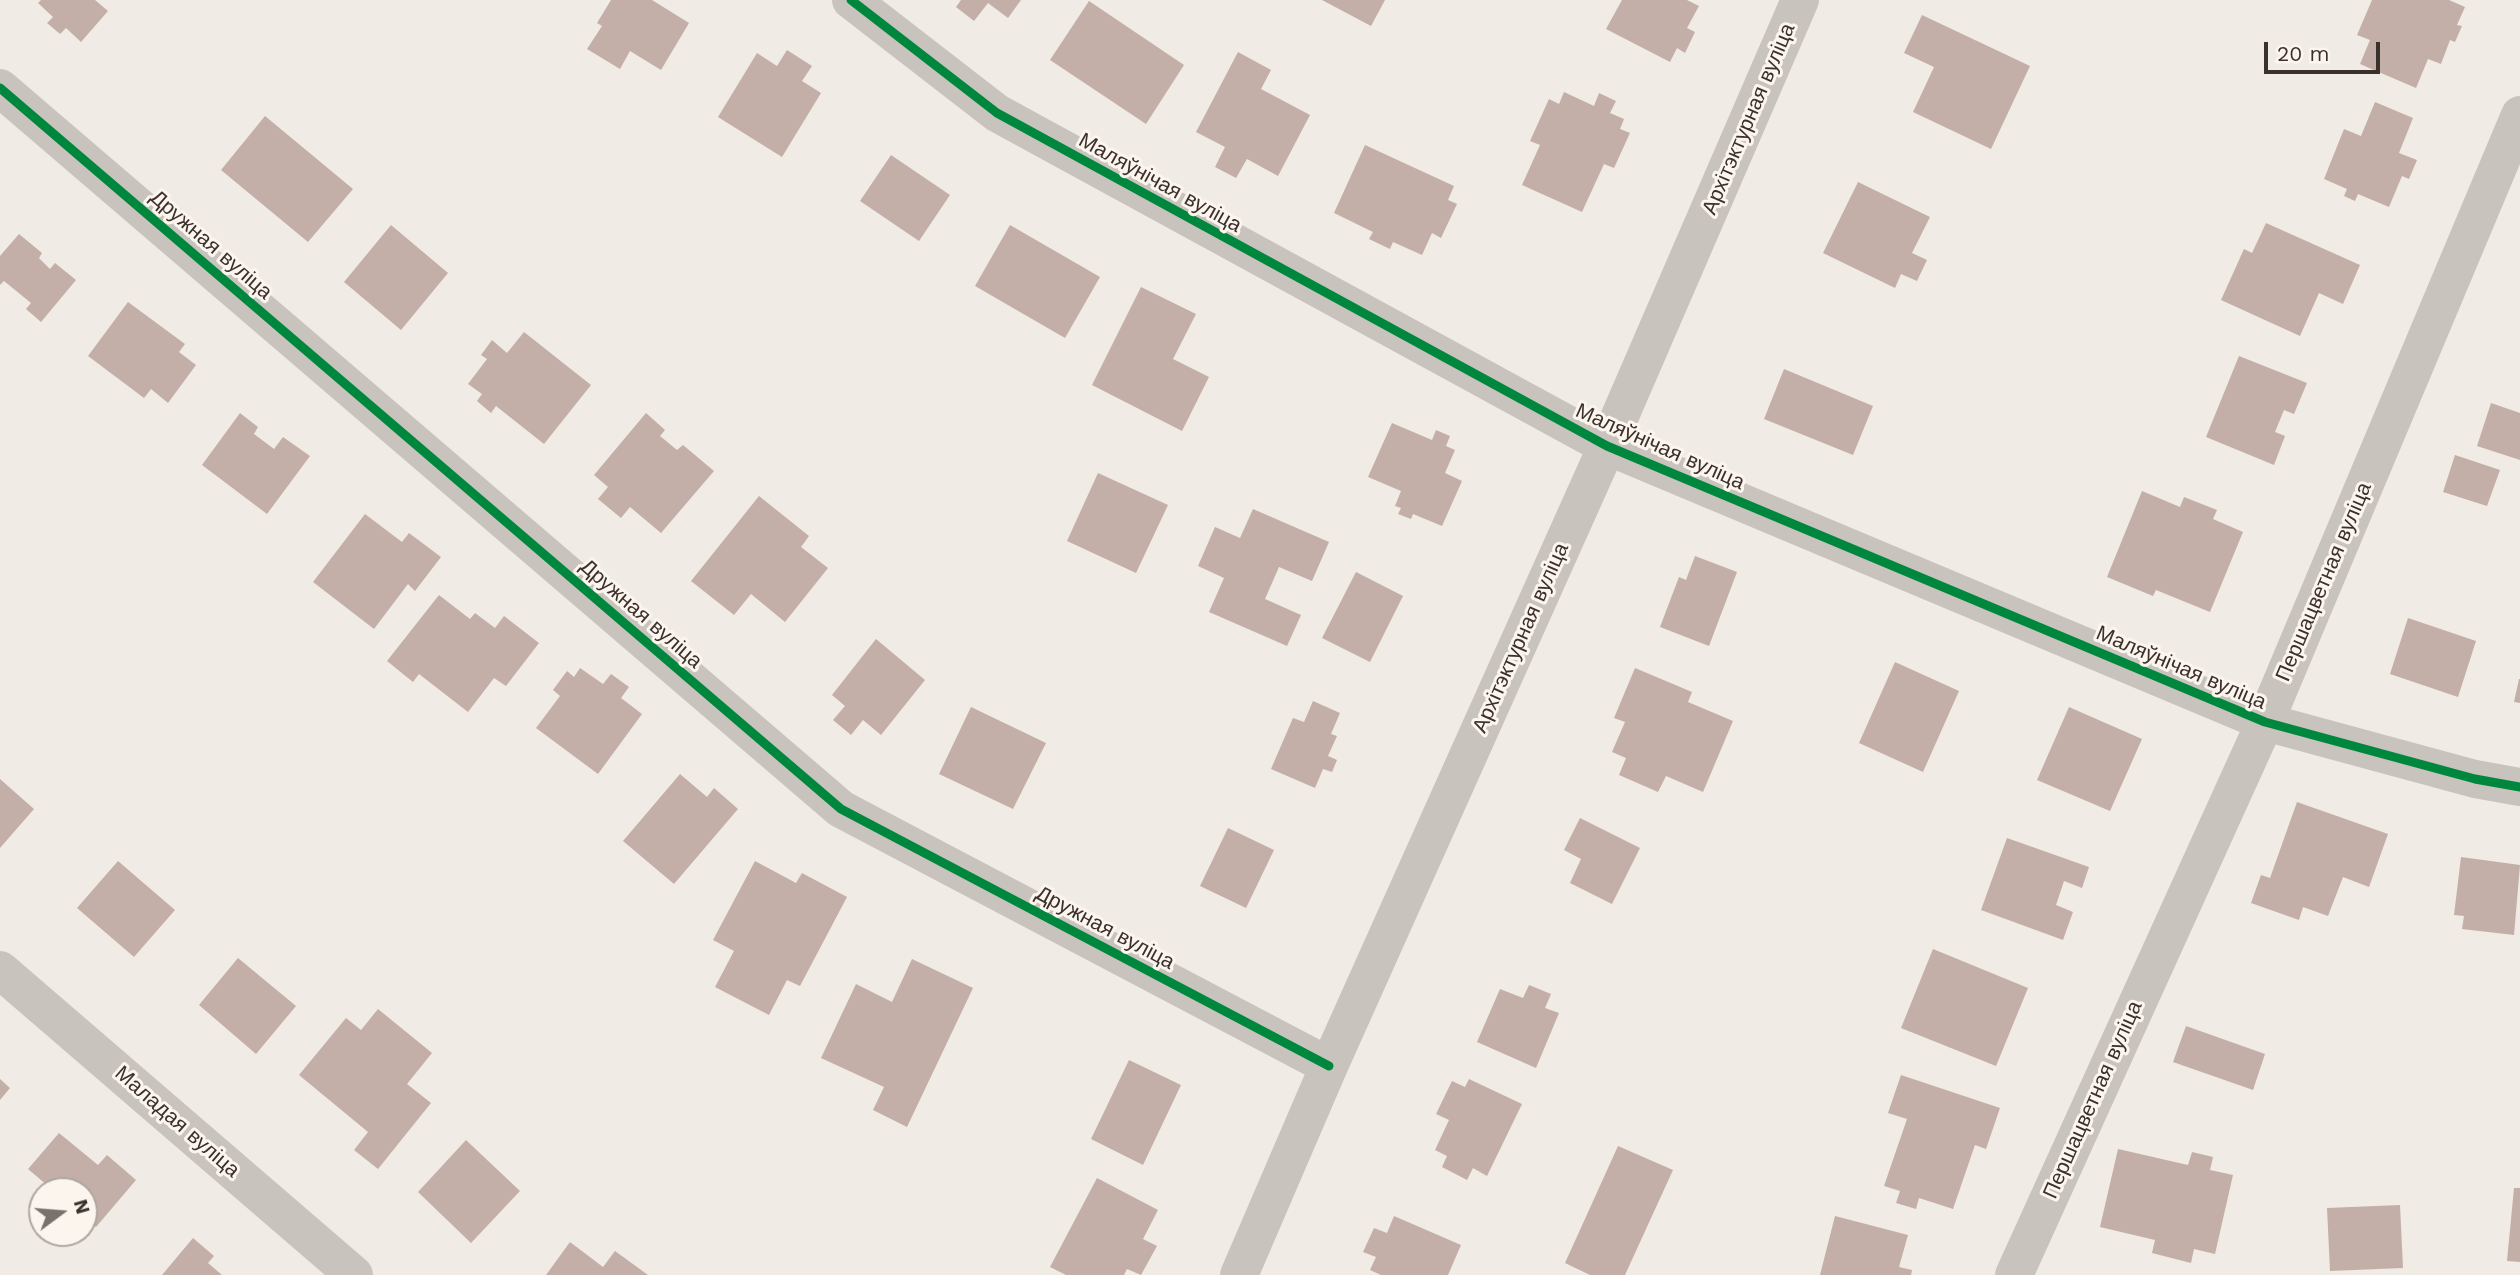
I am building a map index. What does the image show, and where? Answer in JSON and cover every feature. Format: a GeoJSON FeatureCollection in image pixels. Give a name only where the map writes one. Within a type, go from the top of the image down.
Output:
{"type":"FeatureCollection","features":[{"type":"Feature","properties":{"kind":"street","name":"Маляўнічая вуліца"},"geometry":{"type":"LineString","coordinates":[[851,0],[997,113],[1607,446],[2265,722],[2475,779],[2520,787]]}},
{"type":"Feature","properties":{"kind":"street","name":"Архітэктурная вуліца"},"geometry":{"type":"LineString","coordinates":[[1240,1275],[1329,1066],[1607,446],[1800,0]]}},
{"type":"Feature","properties":{"kind":"street","name":"Дружная вуліца"},"geometry":{"type":"LineString","coordinates":[[0,88],[841,809],[1329,1066]]}},
{"type":"Feature","properties":{"kind":"street","name":"Першацветная вуліца"},"geometry":{"type":"LineString","coordinates":[[2014,1275],[2265,722],[2513,152],[2520,115]]}},
{"type":"Feature","properties":{"kind":"street","name":"Маладая вуліца"},"geometry":{"type":"LineString","coordinates":[[0,970],[354,1275]]}},
{"type":"Feature","properties":{"kind":"building"},"geometry":{"type":"Polygon","coordinates":[[[41,0],[95,0],[108,11],[81,42],[66,28],[60,34],[47,23],[53,17],[38,3],[41,0]]]}},
{"type":"Feature","properties":{"kind":"building"},"geometry":{"type":"Polygon","coordinates":[[[611,0],[652,0],[689,23],[661,70],[630,51],[620,69],[587,49],[602,26],[597,23],[611,0]]]}},
{"type":"Feature","properties":{"kind":"building"},"geometry":{"type":"Polygon","coordinates":[[[961,0],[1021,0],[1008,18],[988,3],[974,21],[956,7],[961,0]]]}},
{"type":"Feature","properties":{"kind":"building"},"geometry":{"type":"Polygon","coordinates":[[[1322,0],[1385,0],[1371,26],[1322,0]]]}},
{"type":"Feature","properties":{"kind":"building"},"geometry":{"type":"Polygon","coordinates":[[[1622,0],[1687,0],[1699,6],[1687,28],[1695,32],[1685,53],[1677,48],[1670,62],[1606,29],[1622,0]]]}},
{"type":"Feature","properties":{"kind":"building"},"geometry":{"type":"Polygon","coordinates":[[[2372,0],[2449,0],[2465,7],[2457,25],[2462,26],[2455,42],[2450,40],[2441,64],[2428,59],[2416,88],[2360,64],[2370,40],[2357,35],[2372,0]]]}},
{"type":"Feature","properties":{"kind":"building"},"geometry":{"type":"Polygon","coordinates":[[[1089,1],[1184,65],[1146,124],[1050,60],[1089,1]]]}},
{"type":"Feature","properties":{"kind":"building"},"geometry":{"type":"Polygon","coordinates":[[[1922,15],[2030,66],[1991,149],[1913,112],[1934,67],[1904,53],[1922,15]]]}},
{"type":"Feature","properties":{"kind":"building"},"geometry":{"type":"Polygon","coordinates":[[[787,50],[812,66],[802,81],[821,93],[782,157],[718,117],[757,53],[777,66],[787,50]]]}},
{"type":"Feature","properties":{"kind":"building"},"geometry":{"type":"Polygon","coordinates":[[[1238,52],[1271,70],[1261,89],[1310,115],[1278,176],[1247,159],[1236,178],[1215,167],[1225,147],[1196,132],[1238,52]]]}},
{"type":"Feature","properties":{"kind":"building"},"geometry":{"type":"Polygon","coordinates":[[[1564,92],[1594,106],[1599,93],[1616,101],[1610,113],[1624,119],[1620,129],[1630,133],[1614,168],[1604,164],[1582,212],[1522,185],[1540,145],[1530,141],[1549,99],[1559,104],[1564,92]]]}},
{"type":"Feature","properties":{"kind":"building"},"geometry":{"type":"Polygon","coordinates":[[[2375,102],[2413,118],[2399,153],[2417,160],[2409,179],[2402,176],[2389,207],[2358,194],[2355,201],[2344,196],[2347,189],[2324,179],[2344,129],[2361,136],[2375,102]]]}},
{"type":"Feature","properties":{"kind":"building"},"geometry":{"type":"Polygon","coordinates":[[[265,116],[353,189],[308,242],[221,170],[265,116]]]}},
{"type":"Feature","properties":{"kind":"building"},"geometry":{"type":"Polygon","coordinates":[[[1365,145],[1454,186],[1448,200],[1457,204],[1441,238],[1432,233],[1422,255],[1393,242],[1390,249],[1369,239],[1373,232],[1334,213],[1365,145]]]}},
{"type":"Feature","properties":{"kind":"building"},"geometry":{"type":"Polygon","coordinates":[[[891,155],[950,195],[919,241],[860,201],[891,155]]]}},
{"type":"Feature","properties":{"kind":"building"},"geometry":{"type":"Polygon","coordinates":[[[1858,182],[1930,217],[1912,253],[1927,260],[1917,281],[1901,274],[1895,288],[1823,253],[1858,182]]]}},
{"type":"Feature","properties":{"kind":"building"},"geometry":{"type":"Polygon","coordinates":[[[2266,223],[2360,265],[2343,304],[2319,293],[2300,336],[2221,300],[2244,249],[2252,253],[2266,223]]]}},
{"type":"Feature","properties":{"kind":"building"},"geometry":{"type":"Polygon","coordinates":[[[391,225],[448,273],[401,330],[344,282],[391,225]]]}},
{"type":"Feature","properties":{"kind":"building"},"geometry":{"type":"Polygon","coordinates":[[[1010,225],[1100,277],[1065,338],[975,286],[1010,225]]]}},
{"type":"Feature","properties":{"kind":"building"},"geometry":{"type":"Polygon","coordinates":[[[19,234],[42,253],[39,258],[50,269],[55,263],[76,280],[41,322],[26,309],[31,303],[4,281],[0,285],[0,256],[19,234]]]}},
{"type":"Feature","properties":{"kind":"building"},"geometry":{"type":"Polygon","coordinates":[[[1141,287],[1196,314],[1173,359],[1209,377],[1182,431],[1092,385],[1141,287]]]}},
{"type":"Feature","properties":{"kind":"building"},"geometry":{"type":"Polygon","coordinates":[[[128,302],[185,344],[179,352],[196,365],[168,403],[151,389],[144,398],[88,356],[128,302]]]}},
{"type":"Feature","properties":{"kind":"building"},"geometry":{"type":"Polygon","coordinates":[[[524,332],[591,385],[544,444],[496,406],[491,413],[477,401],[482,394],[468,384],[487,359],[481,355],[492,340],[507,353],[524,332]]]}},
{"type":"Feature","properties":{"kind":"building"},"geometry":{"type":"Polygon","coordinates":[[[2239,356],[2307,383],[2294,414],[2284,410],[2275,432],[2285,436],[2274,465],[2206,437],[2239,356]]]}},
{"type":"Feature","properties":{"kind":"building"},"geometry":{"type":"Polygon","coordinates":[[[1784,369],[1873,406],[1853,455],[1764,419],[1784,369]]]}},
{"type":"Feature","properties":{"kind":"building"},"geometry":{"type":"Polygon","coordinates":[[[2491,403],[2520,413],[2520,460],[2477,446],[2491,403]]]}},
{"type":"Feature","properties":{"kind":"building"},"geometry":{"type":"Polygon","coordinates":[[[240,413],[258,427],[254,434],[274,449],[283,437],[310,456],[267,514],[202,465],[240,413]]]}},
{"type":"Feature","properties":{"kind":"building"},"geometry":{"type":"Polygon","coordinates":[[[646,413],[665,430],[660,436],[677,450],[683,445],[714,471],[661,533],[630,507],[621,518],[598,499],[608,487],[594,475],[646,413]]]}},
{"type":"Feature","properties":{"kind":"building"},"geometry":{"type":"Polygon","coordinates":[[[1392,423],[1432,440],[1436,430],[1450,436],[1446,446],[1455,450],[1445,473],[1462,481],[1442,526],[1413,514],[1411,519],[1398,514],[1401,508],[1395,506],[1401,491],[1368,477],[1392,423]]]}},
{"type":"Feature","properties":{"kind":"building"},"geometry":{"type":"Polygon","coordinates":[[[2455,455],[2500,470],[2487,506],[2443,492],[2455,455]]]}},
{"type":"Feature","properties":{"kind":"building"},"geometry":{"type":"Polygon","coordinates":[[[1098,473],[1168,505],[1136,573],[1067,541],[1098,473]]]}},
{"type":"Feature","properties":{"kind":"building"},"geometry":{"type":"Polygon","coordinates":[[[2142,491],[2180,507],[2184,497],[2217,510],[2213,519],[2243,532],[2210,612],[2156,590],[2153,596],[2107,577],[2142,491]]]}},
{"type":"Feature","properties":{"kind":"building"},"geometry":{"type":"Polygon","coordinates":[[[759,496],[809,536],[801,547],[828,568],[785,622],[751,594],[734,615],[691,581],[759,496]]]}},
{"type":"Feature","properties":{"kind":"building"},"geometry":{"type":"Polygon","coordinates":[[[1253,509],[1329,542],[1312,581],[1279,567],[1265,599],[1301,615],[1287,646],[1209,612],[1224,578],[1198,566],[1215,527],[1240,538],[1253,509]]]}},
{"type":"Feature","properties":{"kind":"building"},"geometry":{"type":"Polygon","coordinates":[[[365,514],[402,542],[409,533],[441,557],[415,591],[408,584],[374,629],[313,582],[365,514]]]}},
{"type":"Feature","properties":{"kind":"building"},"geometry":{"type":"Polygon","coordinates":[[[1695,556],[1737,572],[1709,646],[1660,627],[1679,577],[1686,580],[1695,556]]]}},
{"type":"Feature","properties":{"kind":"building"},"geometry":{"type":"Polygon","coordinates":[[[1356,572],[1403,596],[1370,662],[1322,638],[1356,572]]]}},
{"type":"Feature","properties":{"kind":"building"},"geometry":{"type":"Polygon","coordinates":[[[439,595],[470,619],[475,613],[495,628],[504,616],[539,643],[506,686],[494,678],[468,712],[419,674],[413,682],[387,661],[439,595]]]}},
{"type":"Feature","properties":{"kind":"building"},"geometry":{"type":"Polygon","coordinates":[[[2408,618],[2476,641],[2458,697],[2390,674],[2408,618]]]}},
{"type":"Feature","properties":{"kind":"building"},"geometry":{"type":"Polygon","coordinates":[[[876,639],[925,680],[881,735],[863,720],[851,735],[833,720],[845,706],[832,695],[876,639]]]}},
{"type":"Feature","properties":{"kind":"building"},"geometry":{"type":"Polygon","coordinates":[[[1895,662],[1959,691],[1923,772],[1859,743],[1895,662]]]}},
{"type":"Feature","properties":{"kind":"building"},"geometry":{"type":"Polygon","coordinates":[[[580,668],[603,684],[611,674],[629,687],[621,698],[642,714],[598,774],[536,728],[560,696],[553,690],[567,671],[574,677],[580,668]]]}},
{"type":"Feature","properties":{"kind":"building"},"geometry":{"type":"Polygon","coordinates":[[[1635,668],[1692,692],[1688,702],[1733,721],[1703,792],[1666,776],[1658,792],[1619,775],[1626,758],[1612,752],[1625,722],[1614,718],[1635,668]]]}},
{"type":"Feature","properties":{"kind":"building"},"geometry":{"type":"Polygon","coordinates":[[[2520,679],[2520,703],[2514,702],[2520,679]]]}},
{"type":"Feature","properties":{"kind":"building"},"geometry":{"type":"Polygon","coordinates":[[[1313,701],[1340,713],[1331,734],[1337,736],[1328,756],[1337,760],[1332,772],[1323,769],[1315,788],[1271,769],[1293,718],[1304,722],[1313,701]]]}},
{"type":"Feature","properties":{"kind":"building"},"geometry":{"type":"Polygon","coordinates":[[[971,707],[1046,743],[1013,809],[939,774],[971,707]]]}},
{"type":"Feature","properties":{"kind":"building"},"geometry":{"type":"Polygon","coordinates":[[[2069,707],[2142,739],[2110,811],[2037,780],[2069,707]]]}},
{"type":"Feature","properties":{"kind":"building"},"geometry":{"type":"Polygon","coordinates":[[[680,774],[707,797],[714,788],[738,809],[674,884],[623,841],[680,774]]]}},
{"type":"Feature","properties":{"kind":"building"},"geometry":{"type":"Polygon","coordinates":[[[0,779],[34,809],[0,848],[0,779]]]}},
{"type":"Feature","properties":{"kind":"building"},"geometry":{"type":"Polygon","coordinates":[[[2297,802],[2388,834],[2369,887],[2343,877],[2328,916],[2303,907],[2299,920],[2251,903],[2261,875],[2270,878],[2297,802]]]}},
{"type":"Feature","properties":{"kind":"building"},"geometry":{"type":"Polygon","coordinates":[[[1580,818],[1640,848],[1612,904],[1570,883],[1581,859],[1564,850],[1580,818]]]}},
{"type":"Feature","properties":{"kind":"building"},"geometry":{"type":"Polygon","coordinates":[[[1228,828],[1274,850],[1246,908],[1200,886],[1228,828]]]}},
{"type":"Feature","properties":{"kind":"building"},"geometry":{"type":"Polygon","coordinates":[[[2007,838],[2089,867],[2082,888],[2064,881],[2056,905],[2073,912],[2063,940],[1981,910],[2007,838]]]}},
{"type":"Feature","properties":{"kind":"building"},"geometry":{"type":"Polygon","coordinates":[[[2461,857],[2520,865],[2514,935],[2462,929],[2464,916],[2454,915],[2461,857]]]}},
{"type":"Feature","properties":{"kind":"building"},"geometry":{"type":"Polygon","coordinates":[[[118,861],[175,910],[134,957],[77,908],[118,861]]]}},
{"type":"Feature","properties":{"kind":"building"},"geometry":{"type":"Polygon","coordinates":[[[755,861],[796,883],[802,873],[847,897],[800,986],[787,980],[769,1015],[715,987],[734,951],[713,940],[755,861]]]}},
{"type":"Feature","properties":{"kind":"building"},"geometry":{"type":"Polygon","coordinates":[[[1933,949],[2028,988],[1996,1066],[1901,1028],[1933,949]]]}},
{"type":"Feature","properties":{"kind":"building"},"geometry":{"type":"Polygon","coordinates":[[[238,958],[296,1006],[256,1054],[199,1005],[238,958]]]}},
{"type":"Feature","properties":{"kind":"building"},"geometry":{"type":"Polygon","coordinates":[[[912,959],[973,988],[907,1127],[873,1110],[884,1087],[821,1058],[856,984],[892,1002],[912,959]]]}},
{"type":"Feature","properties":{"kind":"building"},"geometry":{"type":"Polygon","coordinates":[[[1529,985],[1551,994],[1545,1008],[1559,1013],[1536,1068],[1477,1042],[1500,989],[1523,998],[1529,985]]]}},
{"type":"Feature","properties":{"kind":"building"},"geometry":{"type":"Polygon","coordinates":[[[378,1009],[432,1053],[407,1084],[431,1103],[378,1169],[354,1150],[368,1132],[299,1075],[346,1018],[361,1030],[378,1009]]]}},
{"type":"Feature","properties":{"kind":"building"},"geometry":{"type":"Polygon","coordinates":[[[2186,1026],[2265,1054],[2253,1090],[2173,1062],[2186,1026]]]}},
{"type":"Feature","properties":{"kind":"building"},"geometry":{"type":"Polygon","coordinates":[[[1129,1060],[1181,1085],[1143,1165],[1091,1139],[1129,1060]]]}},
{"type":"Feature","properties":{"kind":"building"},"geometry":{"type":"Polygon","coordinates":[[[1901,1075],[2000,1108],[1986,1149],[1975,1145],[1953,1209],[1919,1198],[1916,1209],[1896,1203],[1900,1191],[1884,1186],[1907,1119],[1888,1113],[1901,1075]]]}},
{"type":"Feature","properties":{"kind":"building"},"geometry":{"type":"Polygon","coordinates":[[[0,1079],[10,1088],[0,1100],[0,1079]]]}},
{"type":"Feature","properties":{"kind":"building"},"geometry":{"type":"Polygon","coordinates":[[[1469,1079],[1522,1104],[1487,1176],[1473,1168],[1467,1180],[1442,1167],[1447,1156],[1435,1150],[1449,1120],[1436,1114],[1452,1081],[1465,1087],[1469,1079]]]}},
{"type":"Feature","properties":{"kind":"building"},"geometry":{"type":"Polygon","coordinates":[[[59,1133],[98,1165],[107,1155],[136,1180],[98,1225],[98,1177],[37,1177],[28,1169],[59,1133]]]}},
{"type":"Feature","properties":{"kind":"building"},"geometry":{"type":"Polygon","coordinates":[[[466,1140],[520,1191],[471,1243],[418,1192],[466,1140]]]}},
{"type":"Feature","properties":{"kind":"building"},"geometry":{"type":"Polygon","coordinates":[[[1618,1146],[1673,1170],[1625,1275],[1590,1275],[1565,1263],[1618,1146]]]}},
{"type":"Feature","properties":{"kind":"building"},"geometry":{"type":"Polygon","coordinates":[[[2118,1149],[2188,1165],[2192,1152],[2213,1157],[2210,1170],[2233,1175],[2215,1254],[2194,1249],[2191,1263],[2152,1253],[2155,1240],[2100,1227],[2118,1149]]]}},
{"type":"Feature","properties":{"kind":"building"},"geometry":{"type":"Polygon","coordinates":[[[1097,1178],[1158,1210],[1143,1239],[1157,1246],[1141,1275],[1127,1269],[1124,1275],[1066,1275],[1050,1267],[1097,1178]]]}},
{"type":"Feature","properties":{"kind":"building"},"geometry":{"type":"Polygon","coordinates":[[[2514,1188],[2520,1188],[2520,1262],[2507,1261],[2514,1188]]]}},
{"type":"Feature","properties":{"kind":"building"},"geometry":{"type":"Polygon","coordinates":[[[2400,1205],[2403,1268],[2330,1271],[2327,1208],[2400,1205]]]}},
{"type":"Feature","properties":{"kind":"building"},"geometry":{"type":"Polygon","coordinates":[[[1394,1216],[1461,1245],[1448,1275],[1381,1275],[1370,1270],[1376,1257],[1363,1252],[1374,1228],[1387,1233],[1394,1216]]]}},
{"type":"Feature","properties":{"kind":"building"},"geometry":{"type":"Polygon","coordinates":[[[1835,1216],[1908,1235],[1899,1267],[1912,1270],[1911,1275],[1820,1275],[1835,1216]]]}},
{"type":"Feature","properties":{"kind":"building"},"geometry":{"type":"Polygon","coordinates":[[[193,1238],[214,1256],[208,1263],[222,1275],[162,1275],[193,1238]]]}},
{"type":"Feature","properties":{"kind":"building"},"geometry":{"type":"Polygon","coordinates":[[[570,1242],[603,1267],[615,1251],[648,1275],[546,1275],[570,1242]]]}},
{"type":"Feature","properties":{"kind":"cycle path"},"geometry":{"type":"LineString","coordinates":[[851,0],[997,113],[1607,446],[2265,722],[2475,779],[2520,787]]}},
{"type":"Feature","properties":{"kind":"cycle path"},"geometry":{"type":"LineString","coordinates":[[0,88],[841,809],[1329,1066]]}}]}
